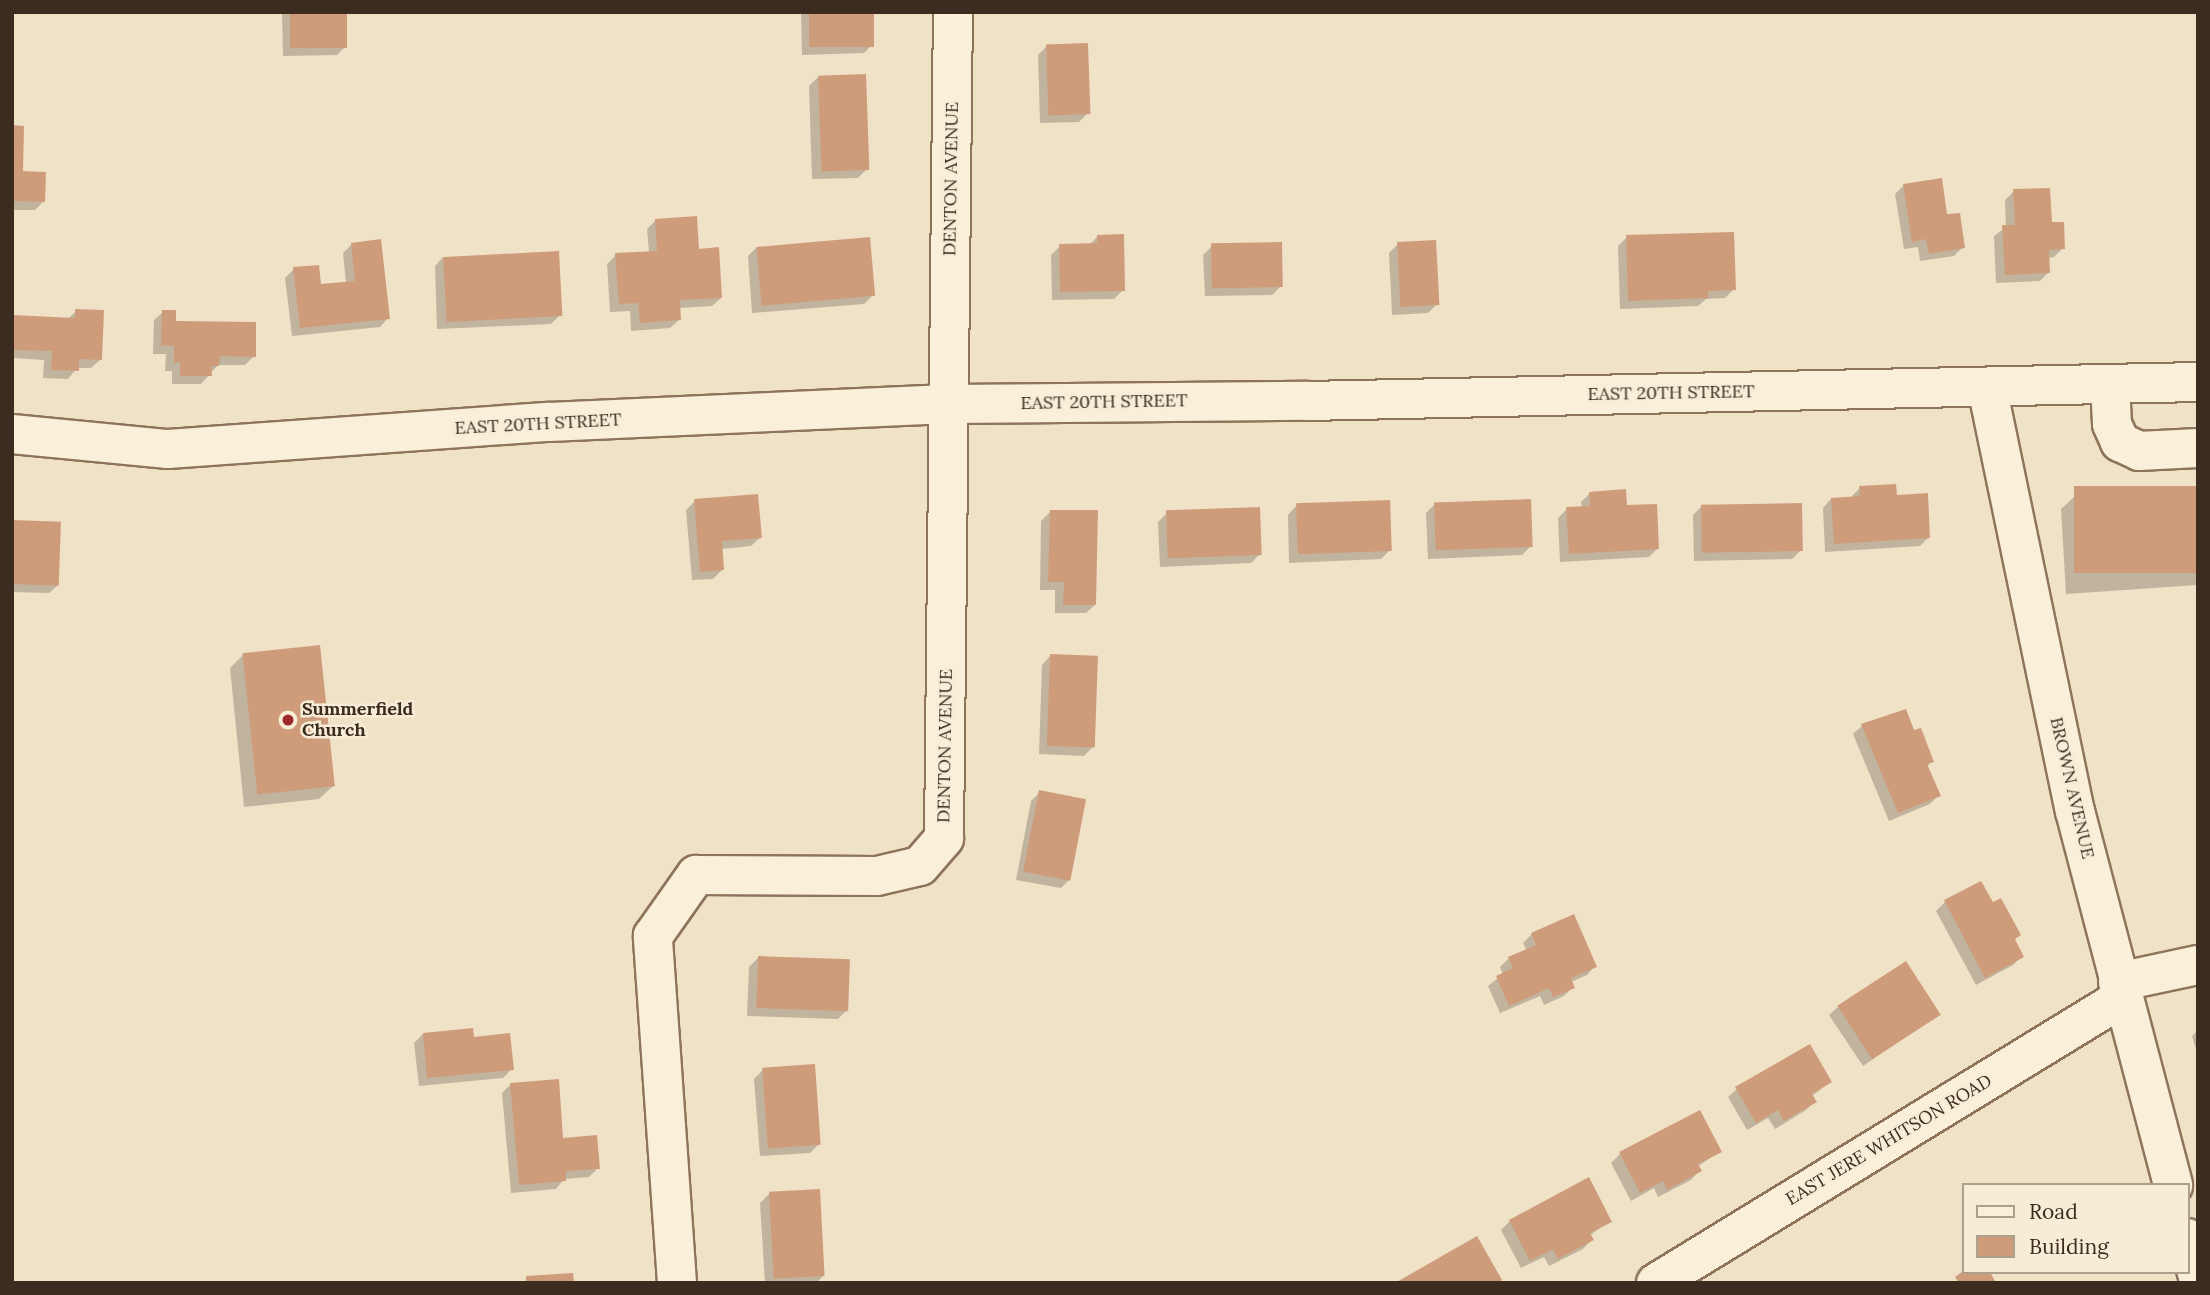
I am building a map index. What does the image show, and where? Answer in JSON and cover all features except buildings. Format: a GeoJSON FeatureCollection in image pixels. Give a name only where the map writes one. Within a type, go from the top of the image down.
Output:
{"type":"FeatureCollection","features":[{"type":"Feature","properties":{"kind":"street","name":"DENTON AVENUE"},"geometry":{"type":"LineString","coordinates":[[677,1283],[653,936],[696,875],[877,876],[920,866],[944,838],[953,12]]}},
{"type":"Feature","properties":{"kind":"street","name":"EAST 20TH STREET"},"geometry":{"type":"LineString","coordinates":[[12,434],[168,449],[549,422],[948,404],[1307,401],[2198,382]]}},
{"type":"Feature","properties":{"kind":"street"},"geometry":{"type":"LineString","coordinates":[[2110,384],[2112,424],[2120,442],[2139,451],[2198,448]]}},
{"type":"Feature","properties":{"kind":"street","name":"BROWN AVENUE"},"geometry":{"type":"LineString","coordinates":[[1987,387],[2075,811],[2172,1183]]}},
{"type":"Feature","properties":{"kind":"street","name":"EAST JERE WHITSON ROAD"},"geometry":{"type":"LineString","coordinates":[[1656,1283],[2120,990],[2198,965]]}},
{"type":"Feature","properties":{"kind":"street"},"geometry":{"type":"LineString","coordinates":[[2189,1244],[2198,1276]]}},
{"type":"Feature","properties":{"kind":"place","name":"Summerfield Church"},"geometry":{"type":"Point","coordinates":[288,720]}}]}
